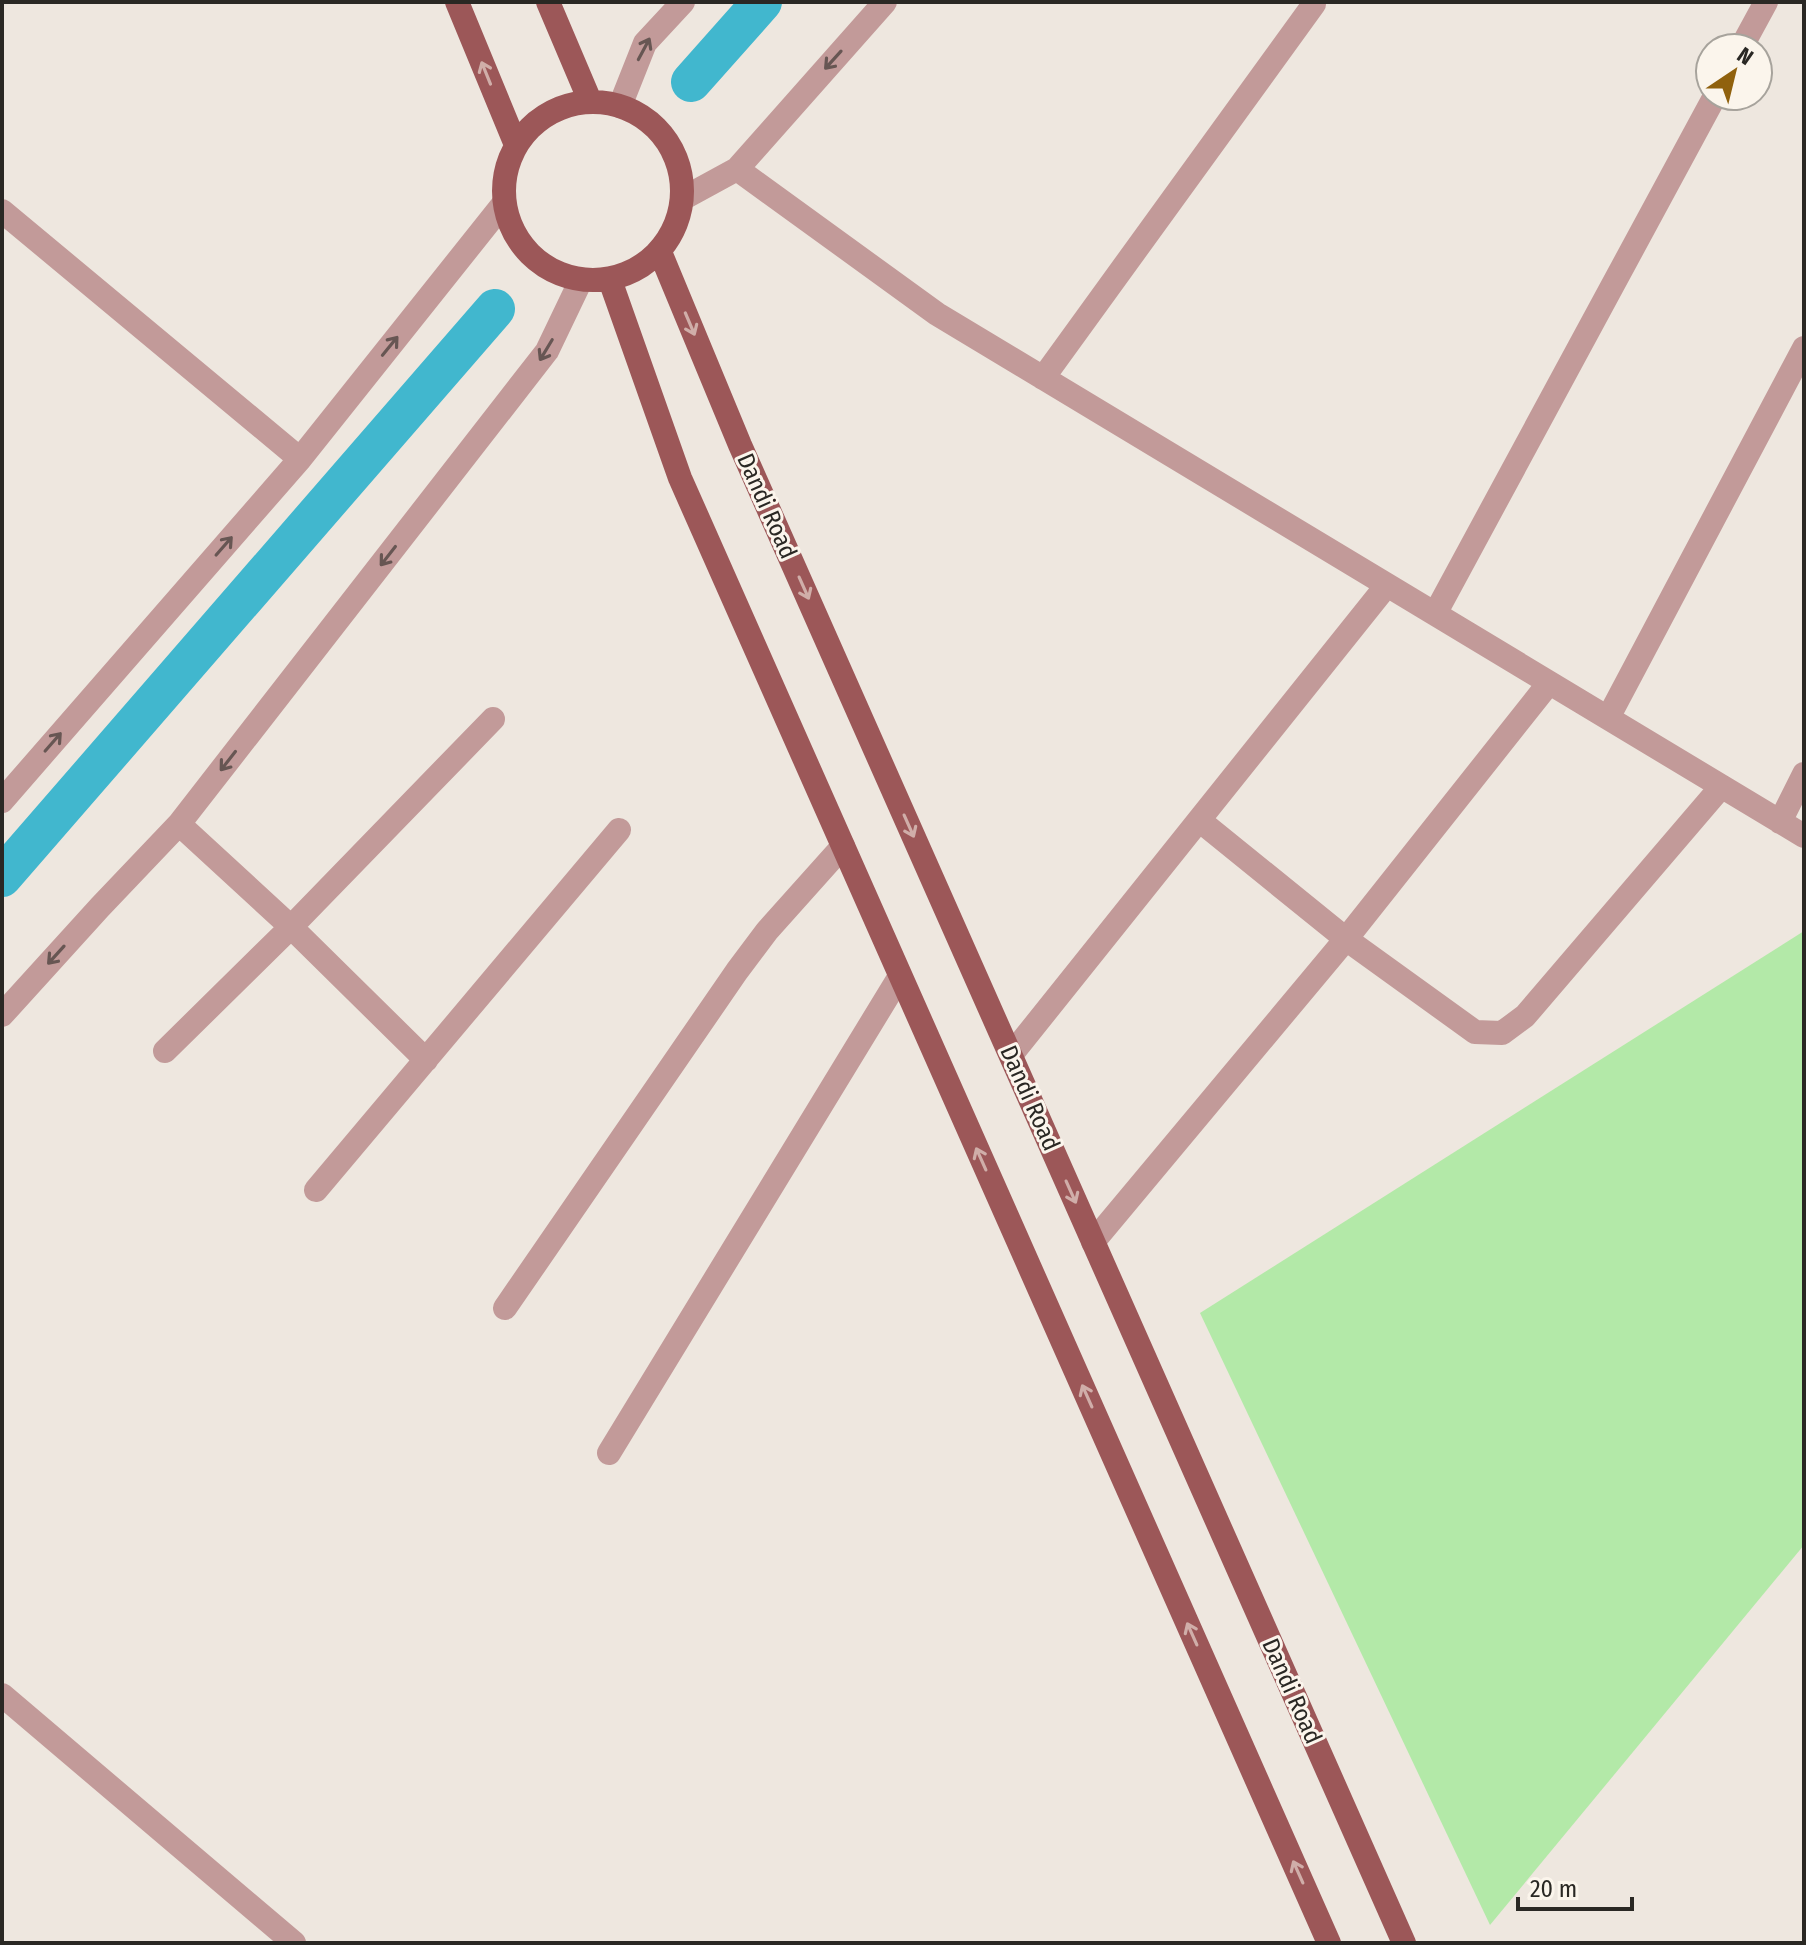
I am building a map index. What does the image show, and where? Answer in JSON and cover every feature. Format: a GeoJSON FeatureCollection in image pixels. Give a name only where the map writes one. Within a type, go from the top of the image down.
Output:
{"type":"FeatureCollection","features":[{"type":"Feature","properties":{"kind":"main road"},"geometry":{"type":"LineString","coordinates":[[457,2],[516,145]]}},
{"type":"Feature","properties":{"kind":"main road"},"geometry":{"type":"LineString","coordinates":[[548,2],[590,101]]}},
{"type":"Feature","properties":{"kind":"main road"},"geometry":{"type":"LineString","coordinates":[[590,101],[620,106],[647,119],[667,141],[680,169],[682,199],[675,227],[660,252],[637,270],[610,280],[581,280],[553,272],[529,255],[512,231],[504,203],[504,173],[516,145],[535,122],[560,107],[590,101]]}},
{"type":"Feature","properties":{"kind":"main road","name":"Dandi Road"},"geometry":{"type":"LineString","coordinates":[[660,252],[740,445],[1404,1943]]}},
{"type":"Feature","properties":{"kind":"main road"},"geometry":{"type":"LineString","coordinates":[[610,280],[680,478],[1329,1943]]}},
{"type":"Feature","properties":{"kind":"street"},"geometry":{"type":"LineString","coordinates":[[620,106],[645,43],[683,2]]}},
{"type":"Feature","properties":{"kind":"street"},"geometry":{"type":"LineString","coordinates":[[682,199],[737,169],[885,2]]}},
{"type":"Feature","properties":{"kind":"street"},"geometry":{"type":"LineString","coordinates":[[1750,32],[1766,2]]}},
{"type":"Feature","properties":{"kind":"street"},"geometry":{"type":"LineString","coordinates":[[1043,378],[1314,4]]}},
{"type":"Feature","properties":{"kind":"street"},"geometry":{"type":"LineString","coordinates":[[1435,614],[1706,112]]}},
{"type":"Feature","properties":{"kind":"street"},"geometry":{"type":"LineString","coordinates":[[737,169],[937,314],[1804,836]]}},
{"type":"Feature","properties":{"kind":"street"},"geometry":{"type":"LineString","coordinates":[[2,801],[300,459],[504,203]]}},
{"type":"Feature","properties":{"kind":"street"},"geometry":{"type":"LineString","coordinates":[[2,211],[300,459]]}},
{"type":"Feature","properties":{"kind":"street"},"geometry":{"type":"LineString","coordinates":[[2,1015],[179,824],[547,351],[581,280]]}},
{"type":"Feature","properties":{"kind":"street"},"geometry":{"type":"LineString","coordinates":[[1608,718],[1804,348]]}},
{"type":"Feature","properties":{"kind":"street"},"geometry":{"type":"LineString","coordinates":[[1011,1055],[1387,585]]}},
{"type":"Feature","properties":{"kind":"street"},"geometry":{"type":"LineString","coordinates":[[1093,1242],[1346,939],[1549,683]]}},
{"type":"Feature","properties":{"kind":"street"},"geometry":{"type":"LineString","coordinates":[[165,1051],[291,927],[493,719]]}},
{"type":"Feature","properties":{"kind":"street"},"geometry":{"type":"LineString","coordinates":[[1780,822],[1804,774]]}},
{"type":"Feature","properties":{"kind":"street"},"geometry":{"type":"LineString","coordinates":[[1199,820],[1346,939],[1475,1032],[1502,1033],[1525,1016],[1721,787]]}},
{"type":"Feature","properties":{"kind":"street"},"geometry":{"type":"LineString","coordinates":[[179,824],[291,927],[426,1060]]}},
{"type":"Feature","properties":{"kind":"street"},"geometry":{"type":"LineString","coordinates":[[316,1190],[619,830]]}},
{"type":"Feature","properties":{"kind":"street"},"geometry":{"type":"LineString","coordinates":[[505,1308],[737,971],[767,931],[843,846]]}},
{"type":"Feature","properties":{"kind":"street"},"geometry":{"type":"LineString","coordinates":[[609,1453],[900,976]]}},
{"type":"Feature","properties":{"kind":"street"},"geometry":{"type":"LineString","coordinates":[[2,1695],[294,1943]]}},
{"type":"Feature","properties":{"kind":"green space"},"geometry":{"type":"Polygon","coordinates":[[[1804,931],[1804,1545],[1490,1925],[1200,1313],[1804,931]]]}},
{"type":"Feature","properties":{"kind":"waterway"},"geometry":{"type":"LineString","coordinates":[[691,82],[762,2]]}},
{"type":"Feature","properties":{"kind":"waterway"},"geometry":{"type":"LineString","coordinates":[[2,877],[495,309]]}}]}
